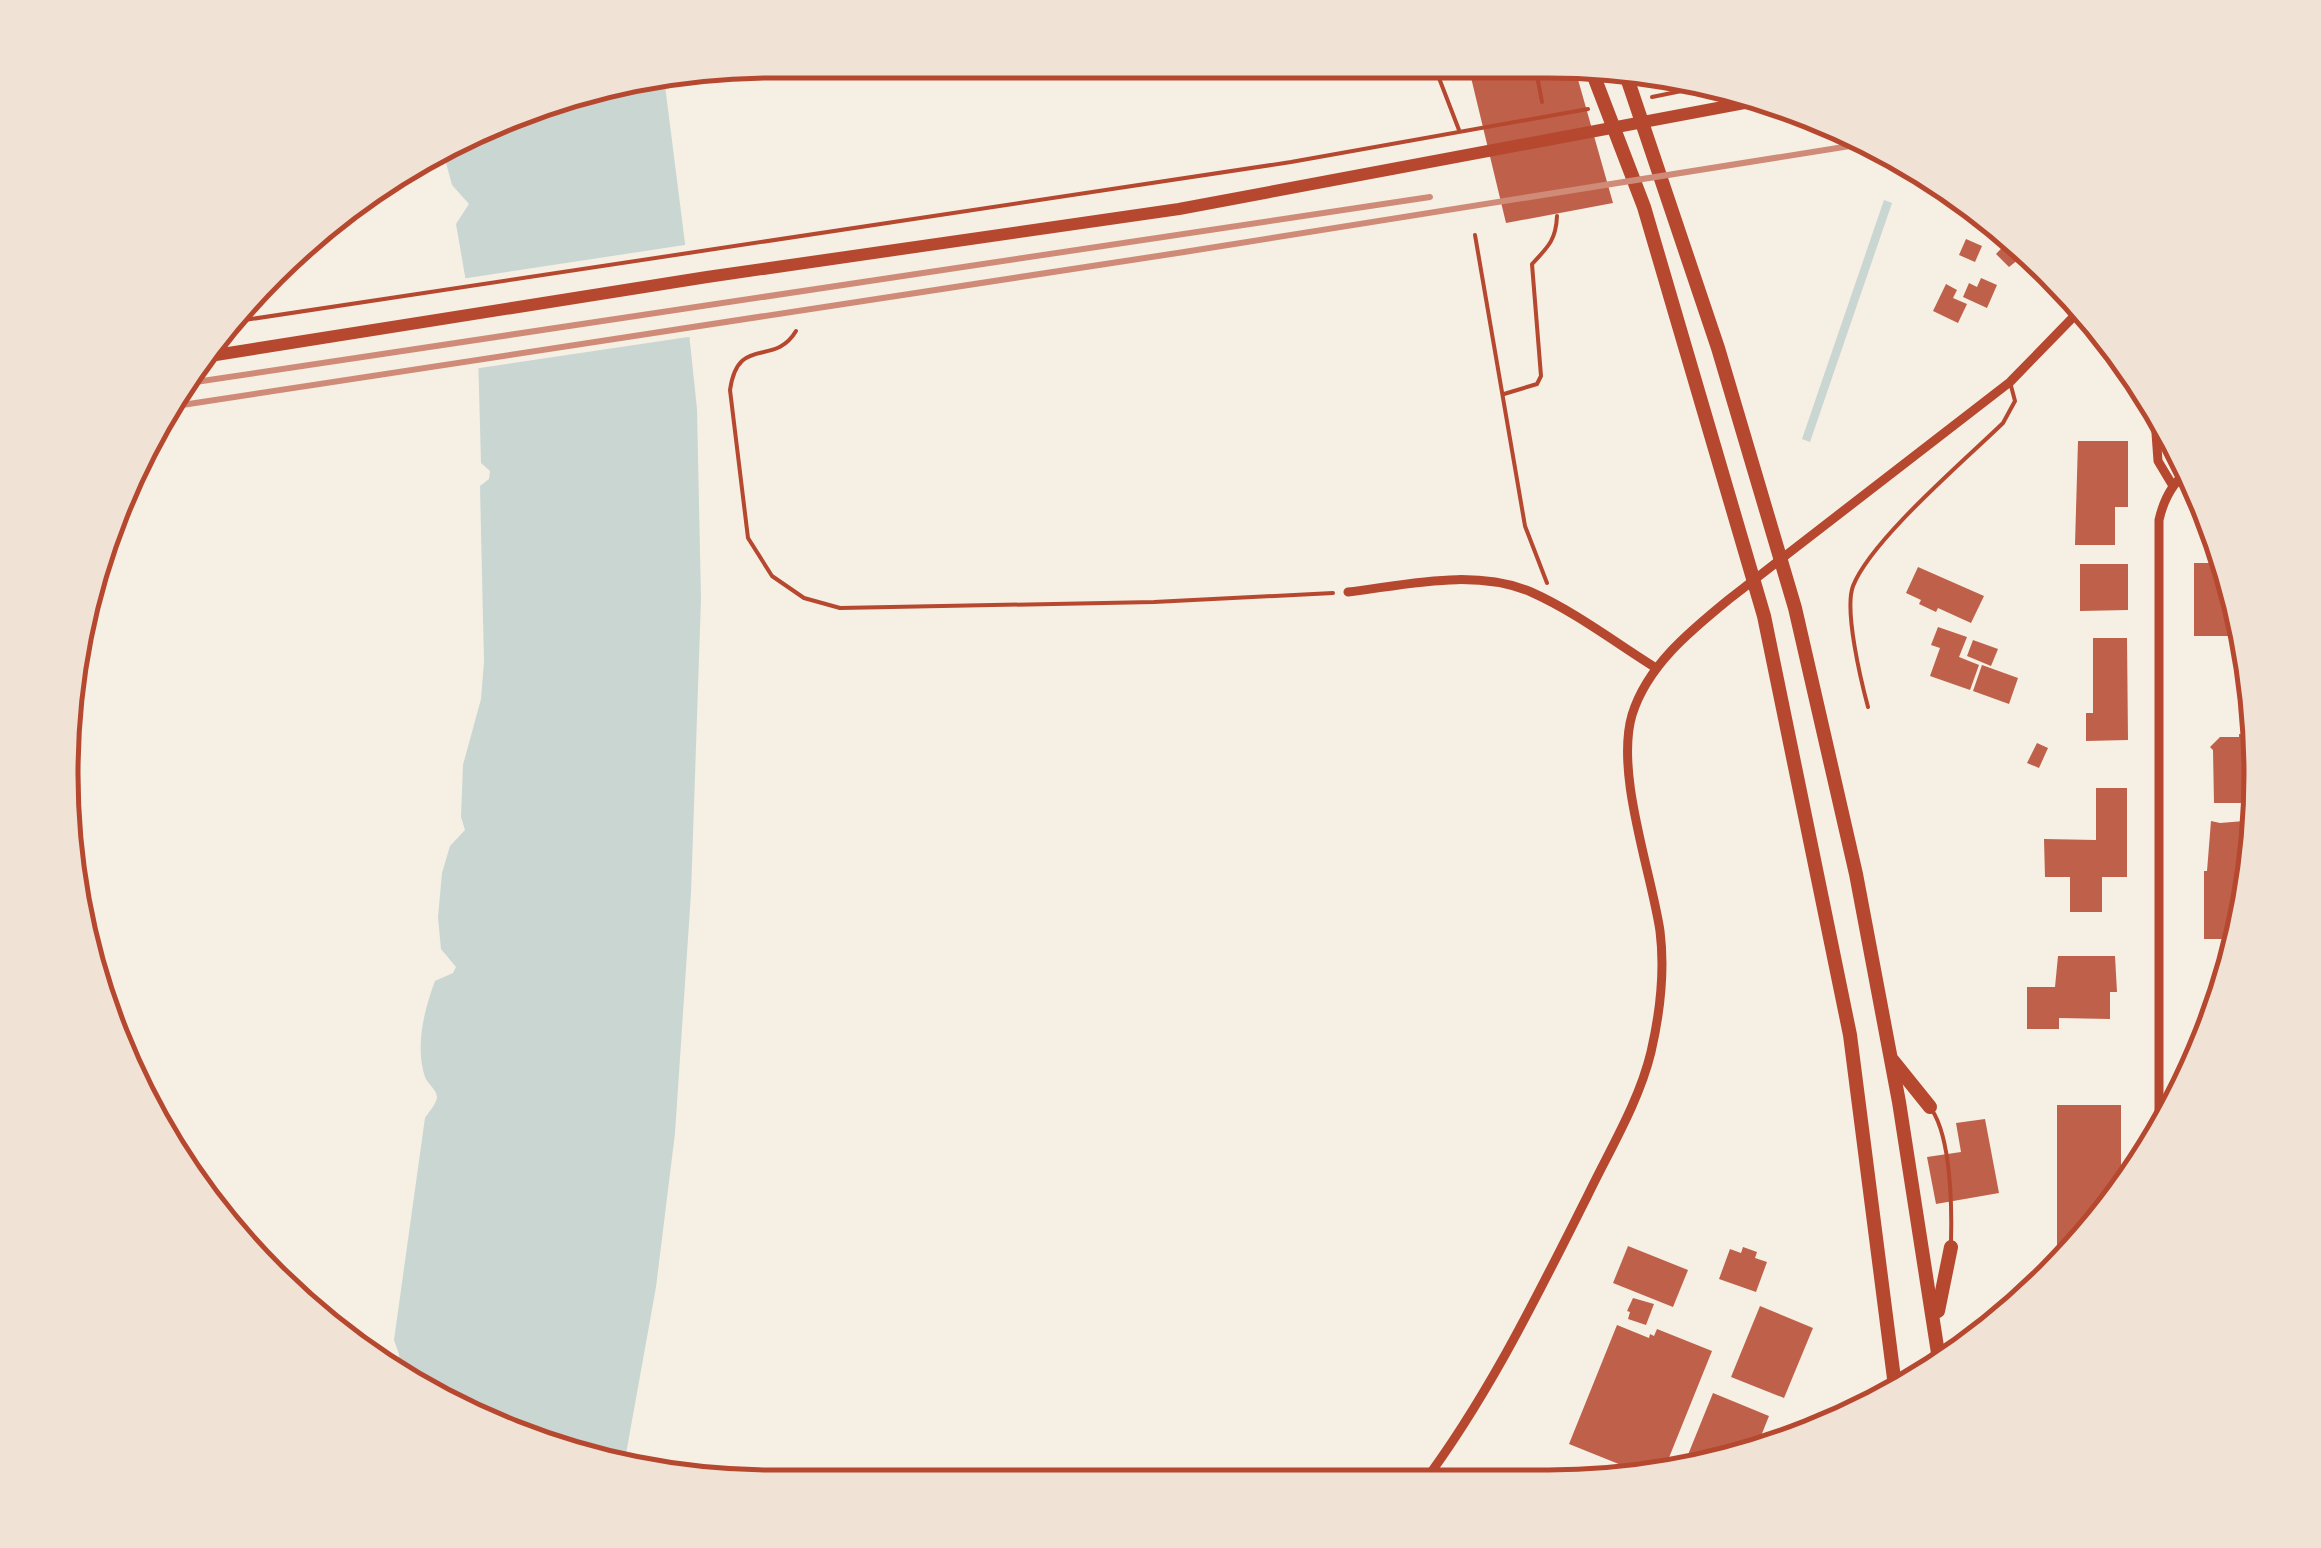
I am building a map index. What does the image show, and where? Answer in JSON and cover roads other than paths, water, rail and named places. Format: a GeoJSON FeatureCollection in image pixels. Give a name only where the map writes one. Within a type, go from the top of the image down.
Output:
{"type":"FeatureCollection","features":[{"type":"Feature","properties":{"kind":"highway"},"geometry":{"type":"LineString","coordinates":[[1595,79],[1644,207],[1764,616],[1850,1035],[1894,1378]]}},
{"type":"Feature","properties":{"kind":"highway"},"geometry":{"type":"LineString","coordinates":[[1627,82],[1718,348],[1790,592],[1856,874],[1891,1058],[1939,1350]]}},
{"type":"Feature","properties":{"kind":"highway"},"geometry":{"type":"LineString","coordinates":[[1891,1058],[1930,1108]]}},
{"type":"Feature","properties":{"kind":"highway"},"geometry":{"type":"LineString","coordinates":[[1936,1321],[1951,1247]]}},
{"type":"Feature","properties":{"kind":"main road"},"geometry":{"type":"LineString","coordinates":[[218,355],[707,277],[1179,209],[1738,104]]}},
{"type":"Feature","properties":{"kind":"street"},"geometry":{"type":"LineString","coordinates":[[1432,1470],[1476,1404],[1535,1299],[1614,1141],[1650,1057],[1660,996],[1660,932],[1628,759],[1632,716],[1656,668],[1692,629],[2010,382],[2073,317]]}},
{"type":"Feature","properties":{"kind":"street"},"geometry":{"type":"LineString","coordinates":[[2156,438],[2158,461],[2173,486]]}},
{"type":"Feature","properties":{"kind":"street"},"geometry":{"type":"LineString","coordinates":[[2160,1104],[2159,520],[2178,481]]}},
{"type":"Feature","properties":{"kind":"street"},"geometry":{"type":"LineString","coordinates":[[1348,592],[1445,580],[1490,582],[1530,592],[1656,668]]}},
{"type":"Feature","properties":{"kind":"lane"},"geometry":{"type":"LineString","coordinates":[[1868,707],[1855,658],[1852,588],[1882,543],[2003,423],[2015,400],[2010,382]]}},
{"type":"Feature","properties":{"kind":"lane"},"geometry":{"type":"LineString","coordinates":[[1930,1108],[1938,1119],[1948,1168],[1951,1247]]}},
{"type":"Feature","properties":{"kind":"railway"},"geometry":{"type":"LineString","coordinates":[[184,405],[1849,146]]}},
{"type":"Feature","properties":{"kind":"railway"},"geometry":{"type":"LineString","coordinates":[[199,381],[1430,197]]}}]}
